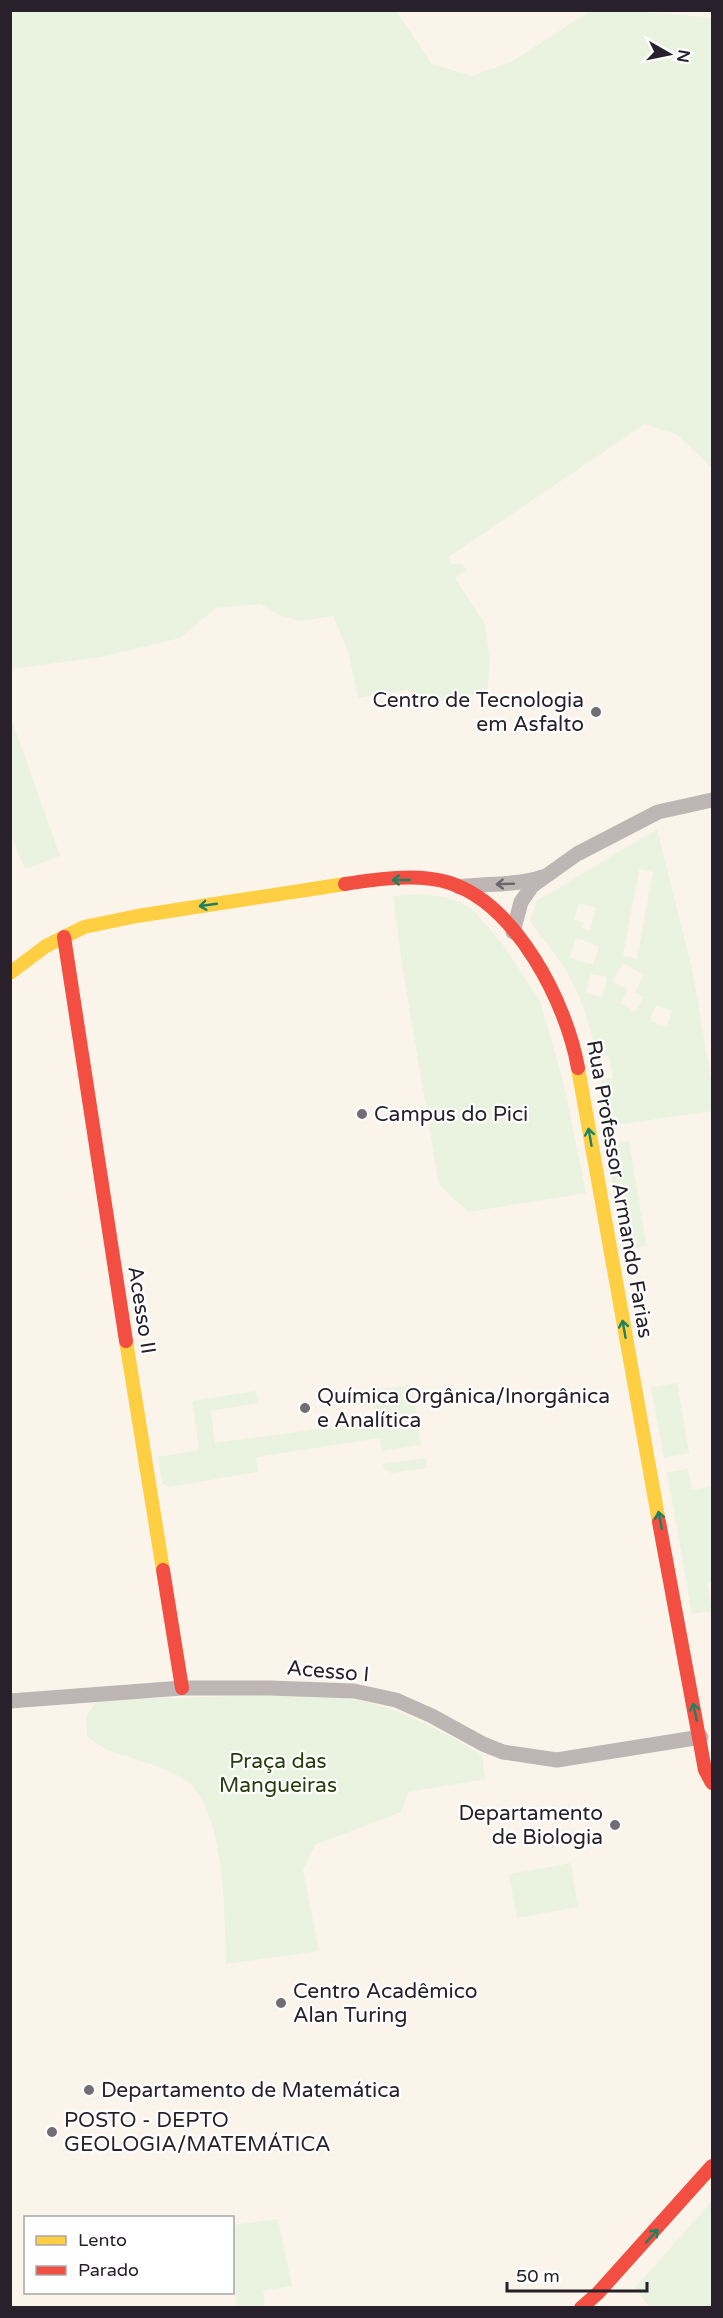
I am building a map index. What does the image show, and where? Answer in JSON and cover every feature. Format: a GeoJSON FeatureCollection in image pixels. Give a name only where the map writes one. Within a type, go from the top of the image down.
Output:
{"type":"FeatureCollection","features":[{"type":"Feature","properties":{"kind":"street"},"geometry":{"type":"LineString","coordinates":[[513,932],[521,902],[532,886],[577,854],[658,812],[712,800]]}},
{"type":"Feature","properties":{"kind":"street"},"geometry":{"type":"LineString","coordinates":[[459,887],[526,882],[550,874]]}},
{"type":"Feature","properties":{"kind":"street","name":"Rua Professor Armando Farias"},"geometry":{"type":"LineString","coordinates":[[10,973],[46,946],[84,927],[137,916],[367,881],[435,881],[459,887],[489,905],[513,932],[554,991],[574,1045],[679,1632],[701,1737],[705,1770],[712,1783]]}},
{"type":"Feature","properties":{"kind":"street","name":"Acesso II"},"geometry":{"type":"LineString","coordinates":[[64,937],[182,1688]]}},
{"type":"Feature","properties":{"kind":"street","name":"Acesso I"},"geometry":{"type":"LineString","coordinates":[[10,1701],[182,1688],[354,1691],[396,1701],[432,1716],[483,1744],[503,1752],[557,1760],[701,1737]]}},
{"type":"Feature","properties":{"kind":"street"},"geometry":{"type":"LineString","coordinates":[[581,2307],[598,2293],[712,2166]]}},
{"type":"Feature","properties":{"kind":"shaded area","name":"Campus do Pici"},"geometry":{"type":"Polygon","coordinates":[[[11,11],[712,11],[712,2307],[11,2308],[11,11]]]}},
{"type":"Feature","properties":{"kind":"green space"},"geometry":{"type":"Polygon","coordinates":[[[11,10],[396,11],[432,64],[472,76],[513,61],[590,11],[635,11],[712,18],[712,468],[678,435],[645,424],[448,557],[451,564],[462,564],[466,570],[455,578],[485,624],[490,663],[487,693],[413,705],[410,689],[358,698],[348,651],[333,616],[300,621],[279,615],[261,604],[216,608],[180,638],[102,657],[11,669],[11,10]]]}},
{"type":"Feature","properties":{"kind":"green space"},"geometry":{"type":"Polygon","coordinates":[[[10,715],[60,856],[25,869],[11,835],[10,715]]]}},
{"type":"Feature","properties":{"kind":"green space"},"geometry":{"type":"Polygon","coordinates":[[[657,829],[693,973],[712,1086],[712,1111],[609,1126],[594,1046],[583,1007],[566,970],[530,921],[537,901],[657,829]],[[639,869],[623,955],[637,959],[653,872],[639,869]],[[579,903],[574,920],[584,923],[582,928],[590,931],[596,908],[579,903]],[[576,938],[569,957],[593,965],[599,946],[576,938]],[[623,963],[612,981],[628,990],[620,1003],[635,1012],[644,997],[635,992],[644,975],[623,963]],[[590,974],[586,993],[603,997],[607,977],[590,974]],[[656,1005],[650,1021],[667,1027],[672,1011],[656,1005]],[[609,1056],[599,1058],[603,1080],[613,1078],[609,1056]]]}},
{"type":"Feature","properties":{"kind":"green space"},"geometry":{"type":"Polygon","coordinates":[[[419,894],[444,897],[474,911],[503,945],[540,1001],[563,1081],[586,1193],[468,1212],[439,1184],[402,964],[393,896],[419,894]]]}},
{"type":"Feature","properties":{"kind":"green space"},"geometry":{"type":"Polygon","coordinates":[[[629,1141],[646,1246],[623,1250],[606,1148],[611,1144],[629,1141]]]}},
{"type":"Feature","properties":{"kind":"green space"},"geometry":{"type":"Polygon","coordinates":[[[677,1383],[689,1453],[664,1458],[651,1387],[677,1383]]]}},
{"type":"Feature","properties":{"kind":"green space"},"geometry":{"type":"Polygon","coordinates":[[[412,1385],[421,1445],[382,1451],[380,1438],[256,1457],[258,1472],[169,1487],[162,1483],[158,1457],[199,1450],[192,1401],[256,1391],[258,1403],[211,1411],[215,1443],[376,1421],[371,1390],[412,1385]]]}},
{"type":"Feature","properties":{"kind":"green space"},"geometry":{"type":"Polygon","coordinates":[[[426,1458],[427,1468],[391,1473],[384,1469],[383,1464],[426,1458]]]}},
{"type":"Feature","properties":{"kind":"green space"},"geometry":{"type":"Polygon","coordinates":[[[688,1469],[692,1490],[712,1486],[712,1582],[707,1584],[712,1611],[692,1614],[667,1472],[688,1469]]]}},
{"type":"Feature","properties":{"kind":"green space","name":"Praça das Mangueiras"},"geometry":{"type":"Polygon","coordinates":[[[309,1694],[367,1702],[424,1723],[482,1755],[485,1779],[409,1792],[401,1812],[315,1845],[303,1870],[319,1951],[226,1964],[220,1863],[215,1835],[207,1810],[196,1790],[181,1777],[154,1765],[107,1750],[87,1737],[86,1716],[98,1700],[309,1694]]]}},
{"type":"Feature","properties":{"kind":"green space"},"geometry":{"type":"Polygon","coordinates":[[[571,1863],[578,1907],[517,1918],[509,1874],[571,1863]]]}},
{"type":"Feature","properties":{"kind":"green space"},"geometry":{"type":"Polygon","coordinates":[[[712,2201],[712,2307],[649,2307],[635,2288],[712,2201]]]}},
{"type":"Feature","properties":{"kind":"green space"},"geometry":{"type":"Polygon","coordinates":[[[278,2219],[292,2286],[263,2291],[265,2307],[237,2307],[234,2288],[234,2225],[278,2219]]]}},
{"type":"Feature","properties":{"kind":"traffic: slow"},"geometry":{"type":"LineString","coordinates":[[10,973],[46,946],[84,927],[137,916],[345,884]]}},
{"type":"Feature","properties":{"kind":"traffic: slow"},"geometry":{"type":"LineString","coordinates":[[578,1068],[659,1522]]}},
{"type":"Feature","properties":{"kind":"traffic: slow"},"geometry":{"type":"LineString","coordinates":[[126,1341],[163,1570]]}},
{"type":"Feature","properties":{"kind":"traffic: jam"},"geometry":{"type":"LineString","coordinates":[[345,884],[398,878],[438,880],[450,883],[474,895],[497,912],[517,934],[550,987],[563,1015],[578,1068]]}},
{"type":"Feature","properties":{"kind":"traffic: jam"},"geometry":{"type":"LineString","coordinates":[[64,937],[126,1341]]}},
{"type":"Feature","properties":{"kind":"traffic: jam"},"geometry":{"type":"LineString","coordinates":[[659,1522],[705,1770],[712,1783]]}},
{"type":"Feature","properties":{"kind":"traffic: jam"},"geometry":{"type":"LineString","coordinates":[[163,1570],[182,1688]]}},
{"type":"Feature","properties":{"kind":"traffic: jam"},"geometry":{"type":"LineString","coordinates":[[581,2308],[598,2293],[712,2166]]}},
{"type":"Feature","properties":{"kind":"place","name":"Centro de Tecnologia em Asfalto"},"geometry":{"type":"Point","coordinates":[596,712]}},
{"type":"Feature","properties":{"kind":"place","name":"Campus do Pici"},"geometry":{"type":"Point","coordinates":[362,1114]}},
{"type":"Feature","properties":{"kind":"place","name":"Química Orgânica/Inorgânica e Analítica"},"geometry":{"type":"Point","coordinates":[305,1408]}},
{"type":"Feature","properties":{"kind":"place","name":"Departamento de Biologia"},"geometry":{"type":"Point","coordinates":[615,1825]}},
{"type":"Feature","properties":{"kind":"place","name":"Centro Acadêmico Alan Turing"},"geometry":{"type":"Point","coordinates":[281,2003]}},
{"type":"Feature","properties":{"kind":"place","name":"Departamento de Matemática"},"geometry":{"type":"Point","coordinates":[89,2090]}},
{"type":"Feature","properties":{"kind":"place","name":"POSTO - DEPTO GEOLOGIA/MATEMÁTICA"},"geometry":{"type":"Point","coordinates":[52,2132]}}]}
